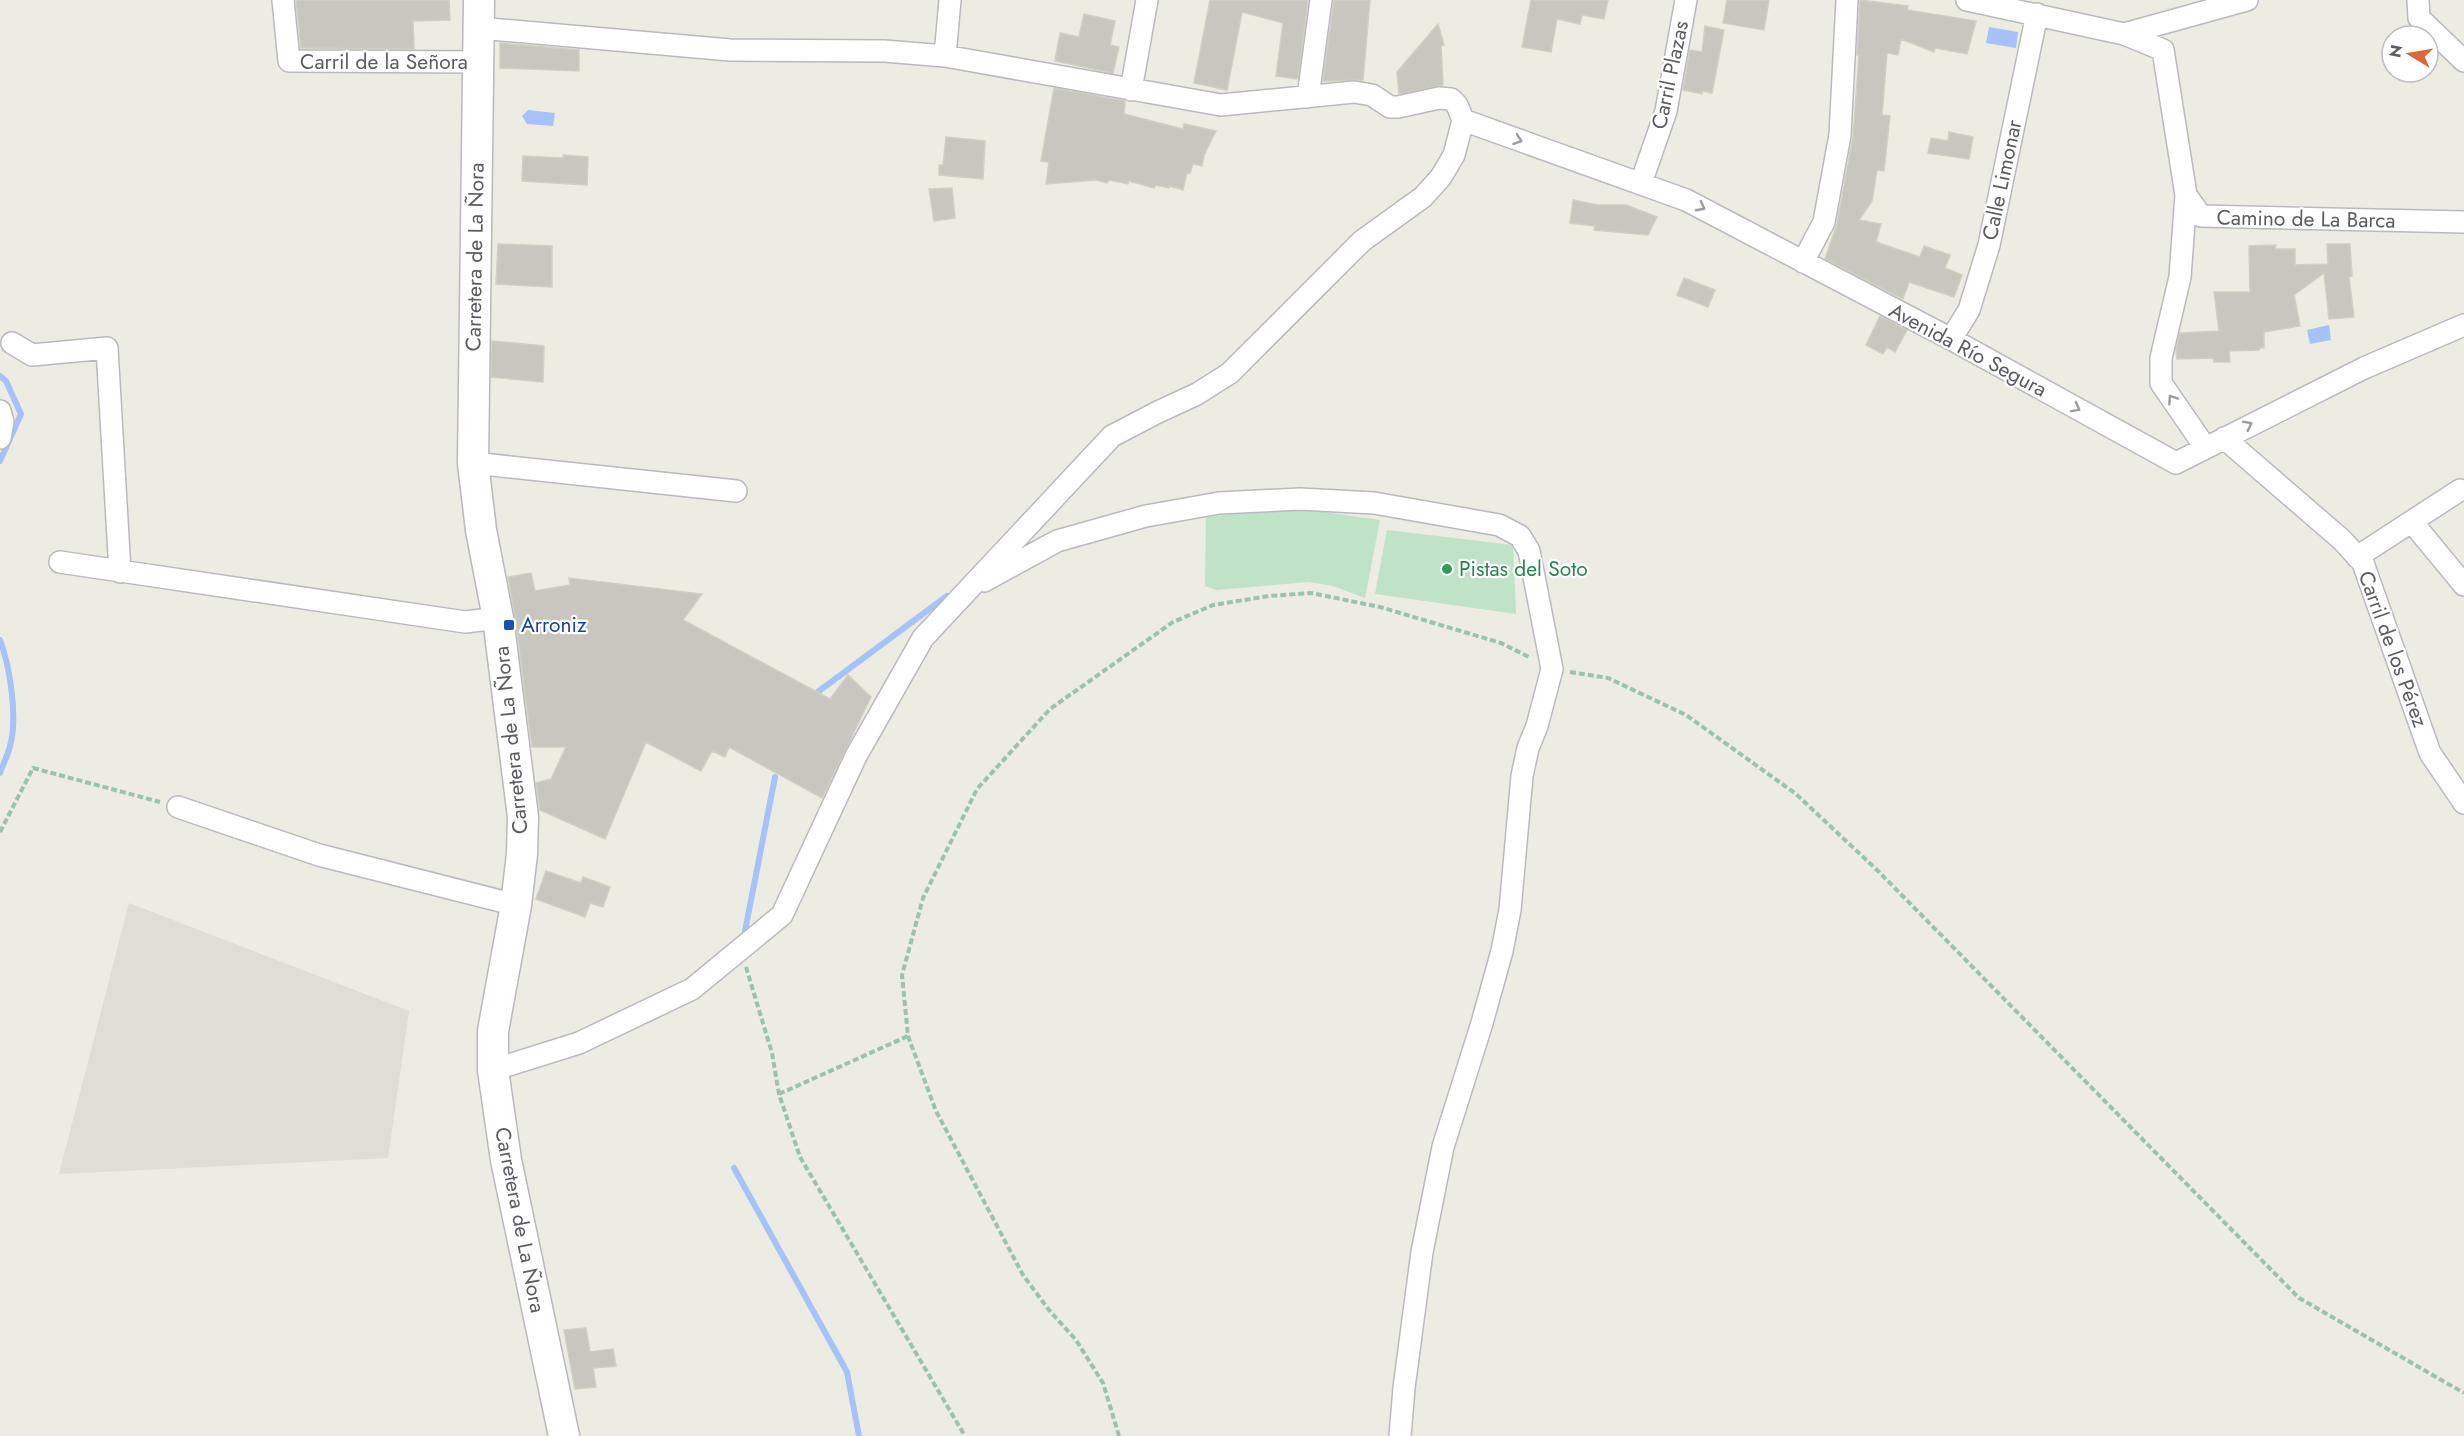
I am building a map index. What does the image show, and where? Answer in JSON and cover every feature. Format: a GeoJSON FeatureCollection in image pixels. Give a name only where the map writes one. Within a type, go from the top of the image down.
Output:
{"type":"FeatureCollection","features":[{"type":"Feature","properties":{"kind":"main road","name":"Carretera de La Ñora"},"geometry":{"type":"LineString","coordinates":[[479,14],[473,463],[481,530],[498,618],[523,817],[522,854],[516,905],[495,1013],[493,1070],[506,1160],[564,1436]]}},
{"type":"Feature","properties":{"kind":"street","name":"Carril de la Señora"},"geometry":{"type":"LineString","coordinates":[[283,0],[289,61],[479,62]]}},
{"type":"Feature","properties":{"kind":"street"},"geometry":{"type":"LineString","coordinates":[[945,56],[950,0]]}},
{"type":"Feature","properties":{"kind":"street"},"geometry":{"type":"LineString","coordinates":[[1131,90],[1147,0]]}},
{"type":"Feature","properties":{"kind":"street"},"geometry":{"type":"LineString","coordinates":[[1308,97],[1321,0]]}},
{"type":"Feature","properties":{"kind":"street","name":"Carril Plazas"},"geometry":{"type":"LineString","coordinates":[[1641,183],[1666,111],[1686,0]]}},
{"type":"Feature","properties":{"kind":"street"},"geometry":{"type":"LineString","coordinates":[[1803,261],[1824,222],[1840,135],[1846,0]]}},
{"type":"Feature","properties":{"kind":"street"},"geometry":{"type":"LineString","coordinates":[[1967,0],[2124,34],[2163,50],[2186,195],[2180,277],[2162,358],[2161,382],[2205,447]]}},
{"type":"Feature","properties":{"kind":"street"},"geometry":{"type":"LineString","coordinates":[[2124,34],[2247,0]]}},
{"type":"Feature","properties":{"kind":"street"},"geometry":{"type":"LineString","coordinates":[[2418,0],[2419,18],[2464,61]]}},
{"type":"Feature","properties":{"kind":"street"},"geometry":{"type":"LineString","coordinates":[[479,14],[730,50],[884,51],[945,56],[1221,105],[1364,92],[1390,107],[1439,98],[1451,99],[1457,105],[1463,120],[1454,155],[1441,177],[1423,197],[1362,241],[1230,374],[1197,394],[1158,411],[1112,436],[923,638],[856,756],[782,915],[692,988],[579,1043],[493,1070]]}},
{"type":"Feature","properties":{"kind":"street","name":"Calle Limonar"},"geometry":{"type":"LineString","coordinates":[[1951,339],[1969,310],[1989,245],[2037,14]]}},
{"type":"Feature","properties":{"kind":"street","name":"Avenida Río Segura"},"geometry":{"type":"LineString","coordinates":[[1463,120],[1686,200],[1951,339],[2176,463],[2364,368],[2464,325]]}},
{"type":"Feature","properties":{"kind":"street","name":"Camino de La Barca"},"geometry":{"type":"LineString","coordinates":[[2186,195],[2201,216],[2464,222]]}},
{"type":"Feature","properties":{"kind":"street"},"geometry":{"type":"LineString","coordinates":[[12,343],[32,355],[107,348],[120,572]]}},
{"type":"Feature","properties":{"kind":"street"},"geometry":{"type":"LineString","coordinates":[[0,411],[3,422],[0,438]]}},
{"type":"Feature","properties":{"kind":"street","name":"Carril de los Pérez"},"geometry":{"type":"LineString","coordinates":[[2224,438],[2342,540],[2363,563],[2430,753],[2464,804]]}},
{"type":"Feature","properties":{"kind":"street"},"geometry":{"type":"LineString","coordinates":[[473,463],[736,491]]}},
{"type":"Feature","properties":{"kind":"street"},"geometry":{"type":"LineString","coordinates":[[2357,557],[2460,490]]}},
{"type":"Feature","properties":{"kind":"street"},"geometry":{"type":"LineString","coordinates":[[968,589],[1057,541],[1146,516],[1219,503],[1300,499],[1374,503],[1499,525],[1520,536],[1529,551],[1552,669],[1522,776],[1510,910],[1502,951],[1443,1148],[1422,1252],[1400,1436]]}},
{"type":"Feature","properties":{"kind":"street"},"geometry":{"type":"LineString","coordinates":[[2412,522],[2464,585]]}},
{"type":"Feature","properties":{"kind":"street"},"geometry":{"type":"LineString","coordinates":[[60,562],[465,622],[498,618]]}},
{"type":"Feature","properties":{"kind":"street"},"geometry":{"type":"LineString","coordinates":[[177,807],[319,855],[516,905]]}},
{"type":"Feature","properties":{"kind":"path"},"geometry":{"type":"LineString","coordinates":[[1119,1436],[1103,1383],[1076,1340],[1049,1310],[1023,1275],[936,1111],[908,1036],[902,975],[923,898],[977,789],[1050,709],[1173,622],[1213,605],[1269,596],[1311,593],[1380,607],[1501,643],[1552,669],[1608,678],[1686,715],[1796,794],[1877,870],[2299,1298],[2464,1393]]}},
{"type":"Feature","properties":{"kind":"path"},"geometry":{"type":"LineString","coordinates":[[0,832],[33,768],[177,807]]}},
{"type":"Feature","properties":{"kind":"path"},"geometry":{"type":"LineString","coordinates":[[740,950],[772,1053],[779,1094],[800,1157],[965,1436]]}},
{"type":"Feature","properties":{"kind":"path"},"geometry":{"type":"LineString","coordinates":[[779,1094],[908,1036]]}},
{"type":"Feature","properties":{"kind":"shaded area"},"geometry":{"type":"Polygon","coordinates":[[[129,903],[409,1011],[388,1158],[59,1174],[129,903]]]}},
{"type":"Feature","properties":{"kind":"green space"},"geometry":{"type":"Polygon","coordinates":[[[1271,510],[1311,510],[1380,520],[1365,598],[1333,586],[1309,582],[1216,590],[1205,586],[1206,517],[1271,510]]]}},
{"type":"Feature","properties":{"kind":"green space","name":"Pistas del Soto"},"geometry":{"type":"Polygon","coordinates":[[[1387,530],[1513,545],[1516,614],[1375,594],[1387,530]]]}},
{"type":"Feature","properties":{"kind":"water"},"geometry":{"type":"Polygon","coordinates":[[[1989,27],[2018,32],[2016,48],[1986,43],[1989,27]]]}},
{"type":"Feature","properties":{"kind":"water"},"geometry":{"type":"Polygon","coordinates":[[[528,110],[555,113],[553,126],[527,124],[522,116],[528,110]]]}},
{"type":"Feature","properties":{"kind":"water"},"geometry":{"type":"Polygon","coordinates":[[[2329,325],[2331,340],[2310,344],[2307,330],[2329,325]]]}},
{"type":"Feature","properties":{"kind":"building"},"geometry":{"type":"Polygon","coordinates":[[[296,0],[449,0],[450,20],[413,21],[414,49],[301,48],[296,0]]]}},
{"type":"Feature","properties":{"kind":"building"},"geometry":{"type":"Polygon","coordinates":[[[1210,0],[1308,0],[1298,79],[1276,76],[1283,23],[1242,12],[1227,90],[1194,83],[1210,0]]]}},
{"type":"Feature","properties":{"kind":"building"},"geometry":{"type":"Polygon","coordinates":[[[1334,0],[1370,0],[1363,80],[1323,81],[1334,0]]]}},
{"type":"Feature","properties":{"kind":"building"},"geometry":{"type":"Polygon","coordinates":[[[1531,0],[1608,0],[1604,19],[1582,15],[1580,24],[1557,19],[1551,52],[1522,47],[1531,0]]]}},
{"type":"Feature","properties":{"kind":"building"},"geometry":{"type":"Polygon","coordinates":[[[1727,0],[1769,0],[1764,30],[1723,23],[1727,0]]]}},
{"type":"Feature","properties":{"kind":"building"},"geometry":{"type":"Polygon","coordinates":[[[1860,0],[1908,6],[1907,10],[1976,21],[1967,54],[1935,48],[1934,52],[1901,39],[1898,55],[1887,53],[1882,115],[1890,116],[1884,171],[1877,170],[1872,201],[1859,220],[1881,224],[1876,242],[1920,257],[1924,246],[1950,255],[1945,268],[1962,275],[1954,297],[1909,282],[1903,299],[1825,259],[1837,224],[1853,137],[1859,55],[1857,55],[1860,0]]]}},
{"type":"Feature","properties":{"kind":"building"},"geometry":{"type":"Polygon","coordinates":[[[1084,14],[1115,21],[1110,45],[1119,47],[1113,73],[1055,61],[1060,33],[1079,37],[1084,14]]]}},
{"type":"Feature","properties":{"kind":"building"},"geometry":{"type":"Polygon","coordinates":[[[1438,24],[1444,45],[1441,46],[1443,85],[1399,94],[1397,72],[1438,24]]]}},
{"type":"Feature","properties":{"kind":"building"},"geometry":{"type":"Polygon","coordinates":[[[1705,26],[1724,30],[1712,93],[1703,91],[1702,94],[1683,90],[1690,50],[1702,52],[1705,26]]]}},
{"type":"Feature","properties":{"kind":"building"},"geometry":{"type":"Polygon","coordinates":[[[500,43],[579,50],[579,71],[500,68],[500,43]]]}},
{"type":"Feature","properties":{"kind":"building"},"geometry":{"type":"Polygon","coordinates":[[[1054,88],[1125,101],[1124,114],[1183,129],[1184,124],[1216,131],[1204,155],[1202,166],[1193,164],[1190,173],[1187,172],[1183,190],[1170,186],[1169,188],[1156,185],[1154,188],[1129,181],[1128,184],[1109,180],[1107,183],[1096,180],[1046,184],[1049,162],[1041,161],[1054,88]]]}},
{"type":"Feature","properties":{"kind":"building"},"geometry":{"type":"Polygon","coordinates":[[[1949,132],[1973,137],[1969,159],[1928,153],[1931,138],[1948,141],[1949,132]]]}},
{"type":"Feature","properties":{"kind":"building"},"geometry":{"type":"Polygon","coordinates":[[[946,137],[985,141],[983,179],[939,175],[939,165],[943,165],[946,137]]]}},
{"type":"Feature","properties":{"kind":"building"},"geometry":{"type":"Polygon","coordinates":[[[563,155],[588,157],[587,185],[522,181],[523,156],[563,158],[563,155]]]}},
{"type":"Feature","properties":{"kind":"building"},"geometry":{"type":"Polygon","coordinates":[[[952,188],[955,218],[934,221],[929,189],[952,188]]]}},
{"type":"Feature","properties":{"kind":"building"},"geometry":{"type":"Polygon","coordinates":[[[1573,200],[1598,205],[1626,205],[1657,217],[1648,235],[1594,230],[1595,226],[1570,223],[1573,200]]]}},
{"type":"Feature","properties":{"kind":"building"},"geometry":{"type":"Polygon","coordinates":[[[498,244],[552,246],[552,287],[496,284],[498,244]]]}},
{"type":"Feature","properties":{"kind":"building"},"geometry":{"type":"Polygon","coordinates":[[[2327,244],[2350,244],[2352,276],[2349,277],[2354,317],[2329,319],[2324,273],[2294,295],[2300,326],[2264,332],[2264,348],[2229,351],[2230,362],[2214,362],[2213,358],[2177,359],[2176,349],[2180,333],[2219,331],[2214,292],[2250,292],[2249,246],[2276,245],[2275,249],[2295,249],[2295,265],[2328,264],[2327,244]]]}},
{"type":"Feature","properties":{"kind":"building"},"geometry":{"type":"Polygon","coordinates":[[[1684,278],[1715,290],[1708,307],[1677,295],[1684,278]]]}},
{"type":"Feature","properties":{"kind":"building"},"geometry":{"type":"Polygon","coordinates":[[[1880,316],[1907,330],[1895,352],[1887,347],[1883,354],[1866,345],[1880,316]]]}},
{"type":"Feature","properties":{"kind":"building"},"geometry":{"type":"Polygon","coordinates":[[[492,341],[544,346],[543,382],[491,377],[492,341]]]}},
{"type":"Feature","properties":{"kind":"building"},"geometry":{"type":"Polygon","coordinates":[[[531,573],[535,591],[570,585],[569,578],[702,594],[683,620],[830,699],[848,675],[871,697],[822,798],[729,747],[725,757],[712,751],[701,771],[646,742],[605,839],[540,810],[536,783],[551,779],[566,747],[532,747],[508,577],[531,573]]]}},
{"type":"Feature","properties":{"kind":"building"},"geometry":{"type":"Polygon","coordinates":[[[546,871],[581,883],[583,877],[610,887],[603,907],[590,903],[585,917],[536,899],[546,871]]]}},
{"type":"Feature","properties":{"kind":"building"},"geometry":{"type":"Polygon","coordinates":[[[586,1328],[590,1352],[613,1349],[616,1366],[593,1368],[596,1387],[575,1389],[564,1330],[586,1328]]]}},
{"type":"Feature","properties":{"kind":"waterway"},"geometry":{"type":"LineString","coordinates":[[0,376],[6,381],[21,414],[0,461]]}},
{"type":"Feature","properties":{"kind":"waterway"},"geometry":{"type":"LineString","coordinates":[[819,691],[947,596]]}},
{"type":"Feature","properties":{"kind":"waterway"},"geometry":{"type":"LineString","coordinates":[[0,640],[10,678],[13,707],[10,746],[0,773]]}},
{"type":"Feature","properties":{"kind":"waterway"},"geometry":{"type":"LineString","coordinates":[[745,931],[775,777]]}},
{"type":"Feature","properties":{"kind":"waterway"},"geometry":{"type":"LineString","coordinates":[[734,1168],[847,1372],[859,1436]]}},
{"type":"Feature","properties":{"kind":"place","name":"Pistas del Soto"},"geometry":{"type":"Point","coordinates":[1447,569]}},
{"type":"Feature","properties":{"kind":"place","name":"Arroniz"},"geometry":{"type":"Point","coordinates":[509,625]}}]}
